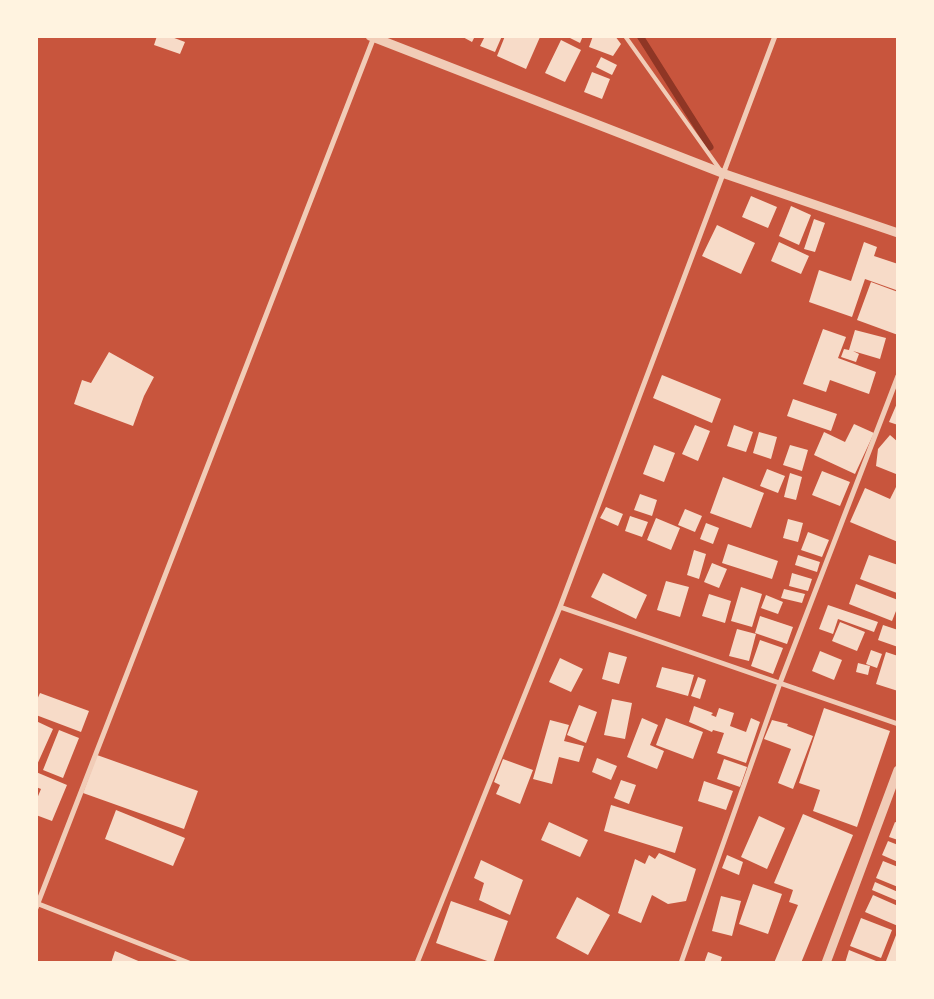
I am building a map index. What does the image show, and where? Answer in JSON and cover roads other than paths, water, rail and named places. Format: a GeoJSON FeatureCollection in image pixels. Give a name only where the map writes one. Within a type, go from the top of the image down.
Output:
{"type":"FeatureCollection","features":[{"type":"Feature","properties":{"kind":"street"},"geometry":{"type":"LineString","coordinates":[[417,963],[560,607],[775,36]]}},
{"type":"Feature","properties":{"kind":"street"},"geometry":{"type":"LineString","coordinates":[[189,963],[37,905],[372,37],[722,173],[898,233]]}},
{"type":"Feature","properties":{"kind":"street"},"geometry":{"type":"LineString","coordinates":[[681,963],[780,683],[898,376]]}},
{"type":"Feature","properties":{"kind":"street"},"geometry":{"type":"LineString","coordinates":[[560,607],[898,724]]}},
{"type":"Feature","properties":{"kind":"street"},"geometry":{"type":"LineString","coordinates":[[826,963],[898,770]]}},
{"type":"Feature","properties":{"kind":"lane"},"geometry":{"type":"LineString","coordinates":[[625,36],[722,173]]}},
{"type":"Feature","properties":{"kind":"waterway"},"geometry":{"type":"LineString","coordinates":[[640,36],[710,147]]}}]}
